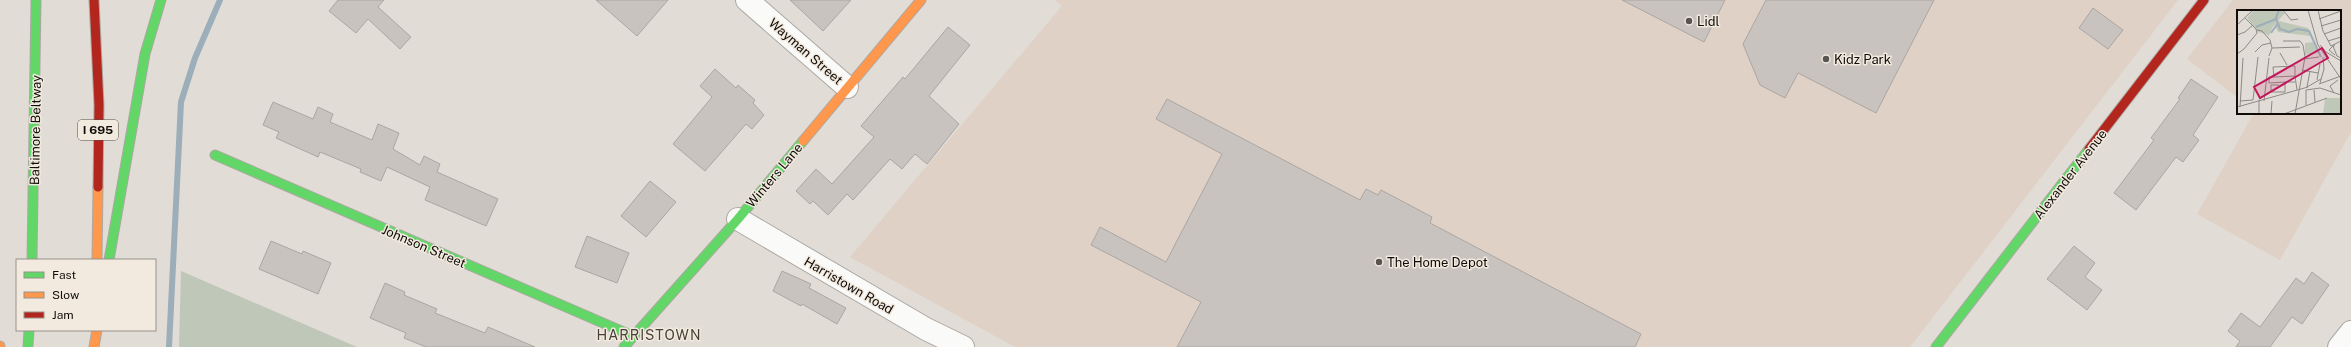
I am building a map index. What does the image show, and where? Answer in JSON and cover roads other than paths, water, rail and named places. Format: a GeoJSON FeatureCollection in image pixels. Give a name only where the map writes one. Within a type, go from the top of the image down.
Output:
{"type":"FeatureCollection","features":[{"type":"Feature","properties":{"kind":"main road","name":"Baltimore Beltway"},"geometry":{"type":"LineString","coordinates":[[32,259],[36,0]]}},
{"type":"Feature","properties":{"kind":"main road","name":"I 695"},"geometry":{"type":"LineString","coordinates":[[94,0],[98,105],[97,259]]}},
{"type":"Feature","properties":{"kind":"main road"},"geometry":{"type":"LineString","coordinates":[[109,259],[145,54],[161,0]]}},
{"type":"Feature","properties":{"kind":"main road","name":"Winters Lane"},"geometry":{"type":"LineString","coordinates":[[624,347],[632,336],[738,218],[921,0]]}},
{"type":"Feature","properties":{"kind":"main road","name":"Alexander Avenue"},"geometry":{"type":"LineString","coordinates":[[1936,347],[2204,0]]}},
{"type":"Feature","properties":{"kind":"main road","name":"Johnson Street"},"geometry":{"type":"LineString","coordinates":[[215,155],[632,336]]}},
{"type":"Feature","properties":{"kind":"main road"},"geometry":{"type":"LineString","coordinates":[[28,347],[29,331]]}},
{"type":"Feature","properties":{"kind":"main road"},"geometry":{"type":"LineString","coordinates":[[93,331],[93,347]]}},
{"type":"Feature","properties":{"kind":"main road"},"geometry":{"type":"LineString","coordinates":[[93,347],[97,331]]}},
{"type":"Feature","properties":{"kind":"street","name":"Wayman Street"},"geometry":{"type":"LineString","coordinates":[[747,0],[847,87]]}},
{"type":"Feature","properties":{"kind":"street","name":"Harristown Road"},"geometry":{"type":"LineString","coordinates":[[738,218],[926,329],[963,347]]}},
{"type":"Feature","properties":{"kind":"street"},"geometry":{"type":"LineString","coordinates":[[2339,347],[2351,332]]}},
{"type":"Feature","properties":{"kind":"waterway"},"geometry":{"type":"LineString","coordinates":[[169,347],[181,102],[195,58],[220,0]]}},
{"type":"Feature","properties":{"kind":"place","name":"Lidl"},"geometry":{"type":"Point","coordinates":[1689,21]}},
{"type":"Feature","properties":{"kind":"place","name":"Kidz Park"},"geometry":{"type":"Point","coordinates":[1826,59]}},
{"type":"Feature","properties":{"kind":"place","name":"The Home Depot"},"geometry":{"type":"Point","coordinates":[1379,262]}},
{"type":"Feature","properties":{"kind":"district","name":"HARRISTOWN"},"geometry":{"type":"Point","coordinates":[649,335]}}]}
